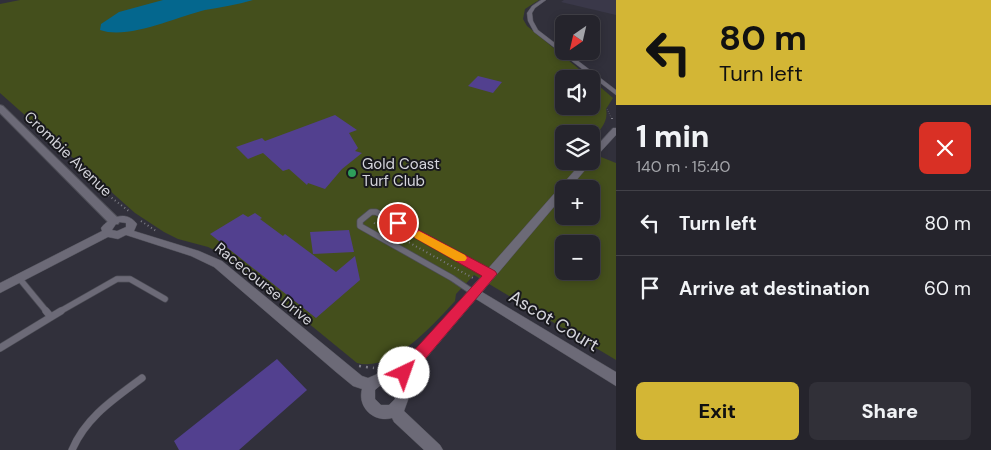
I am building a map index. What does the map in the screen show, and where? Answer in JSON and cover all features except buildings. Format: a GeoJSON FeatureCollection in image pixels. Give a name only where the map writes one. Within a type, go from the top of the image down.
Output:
{"type":"FeatureCollection","features":[{"type":"Feature","properties":{"kind":"street"},"geometry":{"type":"LineString","coordinates":[[544,0],[530,9],[528,14],[529,21],[536,31],[616,93]]}},
{"type":"Feature","properties":{"kind":"street","name":"Crombie Avenue"},"geometry":{"type":"LineString","coordinates":[[0,108],[114,220]]}},
{"type":"Feature","properties":{"kind":"street"},"geometry":{"type":"LineString","coordinates":[[600,147],[616,130]]}},
{"type":"Feature","properties":{"kind":"street"},"geometry":{"type":"LineString","coordinates":[[572,180],[580,170]]}},
{"type":"Feature","properties":{"kind":"street"},"geometry":{"type":"LineString","coordinates":[[396,383],[555,199]]}},
{"type":"Feature","properties":{"kind":"street"},"geometry":{"type":"LineString","coordinates":[[0,288],[107,233],[118,236],[127,232],[132,226],[129,220],[114,220],[106,228],[107,233]]}},
{"type":"Feature","properties":{"kind":"street","name":"Racecourse Drive"},"geometry":{"type":"LineString","coordinates":[[127,232],[200,254],[218,264],[341,368],[358,381],[369,386]]}},
{"type":"Feature","properties":{"kind":"street","name":"Ascot Court"},"geometry":{"type":"LineString","coordinates":[[475,293],[616,380]]}},
{"type":"Feature","properties":{"kind":"street"},"geometry":{"type":"LineString","coordinates":[[384,378],[396,383],[403,396],[400,407],[395,410],[384,411],[373,405],[368,395],[369,386],[373,381],[384,378]]}},
{"type":"Feature","properties":{"kind":"street"},"geometry":{"type":"LineString","coordinates":[[395,410],[399,417],[435,450]]}},
{"type":"Feature","properties":{"kind":"lane"},"geometry":{"type":"LineString","coordinates":[[475,293],[360,226],[360,221],[371,212],[376,212],[491,274]]}},
{"type":"Feature","properties":{"kind":"lane"},"geometry":{"type":"LineString","coordinates":[[19,278],[51,317]]}},
{"type":"Feature","properties":{"kind":"lane"},"geometry":{"type":"LineString","coordinates":[[0,348],[118,279],[130,280],[165,299]]}},
{"type":"Feature","properties":{"kind":"lane"},"geometry":{"type":"LineString","coordinates":[[72,450],[76,437],[88,419],[142,378]]}},
{"type":"Feature","properties":{"kind":"path"},"geometry":{"type":"LineString","coordinates":[[99,188],[158,233]]}},
{"type":"Feature","properties":{"kind":"path"},"geometry":{"type":"LineString","coordinates":[[374,223],[473,278]]}},
{"type":"Feature","properties":{"kind":"path"},"geometry":{"type":"LineString","coordinates":[[356,365],[372,369],[386,366],[408,352]]}},
{"type":"Feature","properties":{"kind":"shaded area"},"geometry":{"type":"Polygon","coordinates":[[[564,0],[616,0],[616,15],[561,2],[564,0]]]}},
{"type":"Feature","properties":{"kind":"green space","name":"Gold Coast Turf Club"},"geometry":{"type":"Polygon","coordinates":[[[20,0],[539,0],[525,9],[523,19],[527,26],[555,49],[555,60],[568,60],[580,70],[555,70],[555,115],[600,115],[600,87],[613,98],[606,109],[605,122],[600,130],[600,125],[555,125],[555,170],[600,170],[600,157],[616,163],[616,360],[474,275],[456,294],[455,301],[436,321],[398,354],[384,361],[370,364],[357,363],[225,255],[208,247],[178,239],[135,213],[0,93],[0,4],[20,0]]]}},
{"type":"Feature","properties":{"kind":"water"},"geometry":{"type":"Polygon","coordinates":[[[163,0],[253,0],[205,10],[138,30],[111,32],[100,30],[101,24],[119,12],[163,0]]]}},
{"type":"Feature","properties":{"kind":"slow traffic"},"geometry":{"type":"LineString","coordinates":[[419,235],[461,258]]}},
{"type":"Feature","properties":{"kind":"place","name":"Gold Coast Turf Club"},"geometry":{"type":"Point","coordinates":[352,173]}},
{"type":"Feature","properties":{"kind":"route"},"geometry":{"type":"LineString","coordinates":[[398,223],[491,274],[404,373]]}}]}
